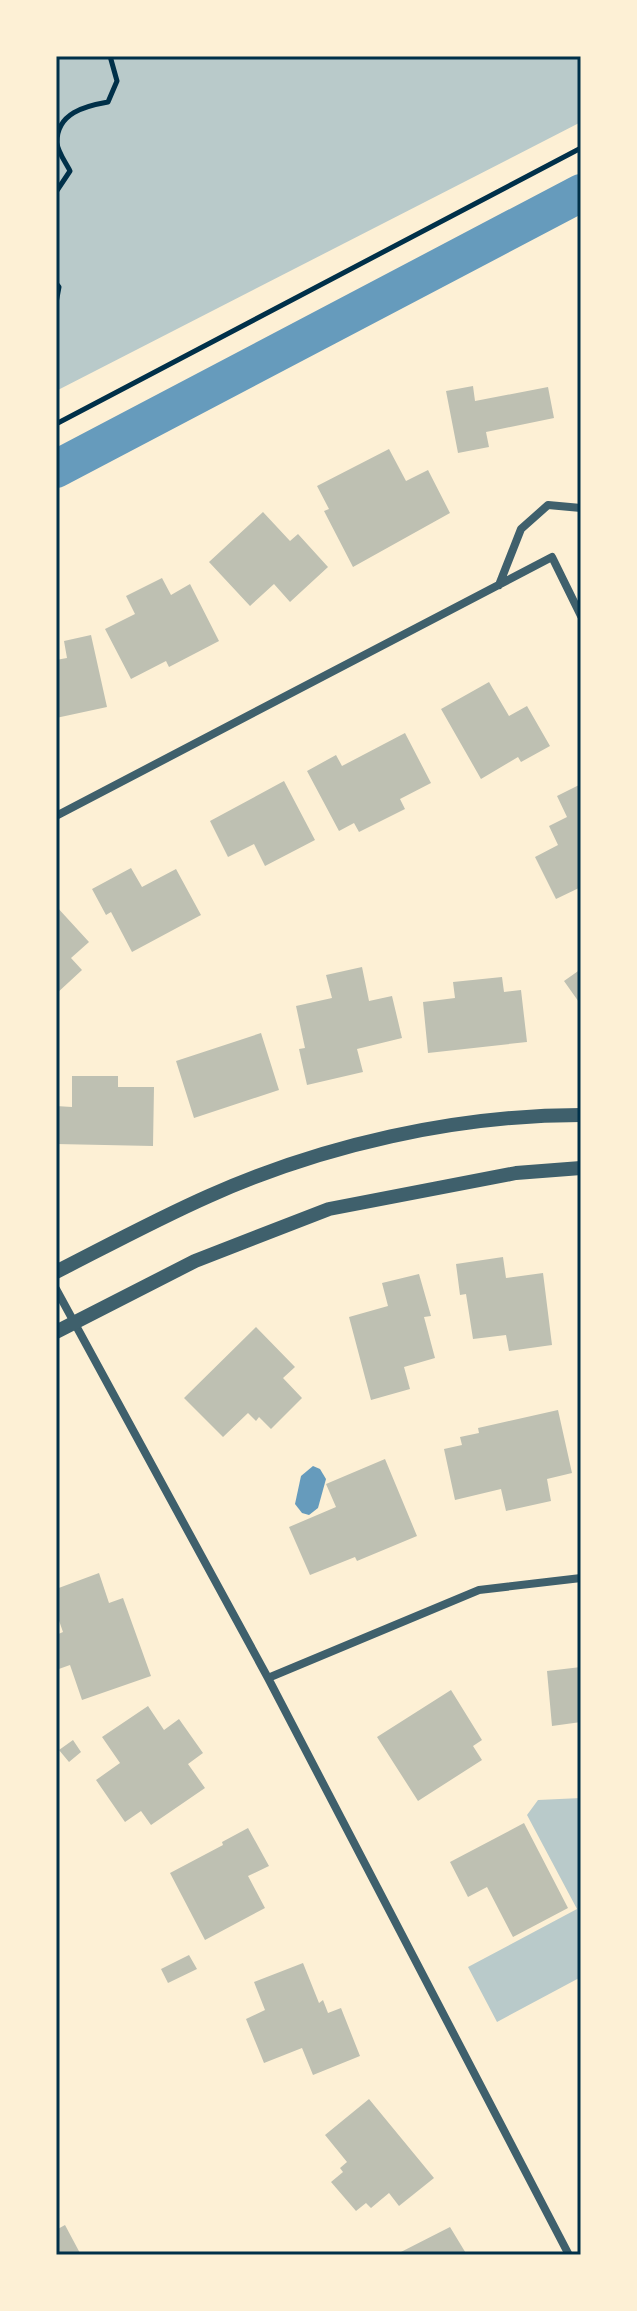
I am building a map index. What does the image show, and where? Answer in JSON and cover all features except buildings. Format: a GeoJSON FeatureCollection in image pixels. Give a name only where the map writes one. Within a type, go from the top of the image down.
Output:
{"type":"FeatureCollection","features":[{"type":"Feature","properties":{"kind":"street"},"geometry":{"type":"LineString","coordinates":[[499,585],[521,529],[548,505],[581,508]]}},
{"type":"Feature","properties":{"kind":"street"},"geometry":{"type":"LineString","coordinates":[[56,816],[552,557],[581,616]]}},
{"type":"Feature","properties":{"kind":"street"},"geometry":{"type":"LineString","coordinates":[[56,1272],[209,1195],[299,1161],[423,1129],[527,1115],[581,1115]]}},
{"type":"Feature","properties":{"kind":"street"},"geometry":{"type":"LineString","coordinates":[[56,1332],[195,1261],[329,1209],[516,1173],[581,1168]]}},
{"type":"Feature","properties":{"kind":"street"},"geometry":{"type":"LineString","coordinates":[[56,1289],[268,1678],[569,2255]]}},
{"type":"Feature","properties":{"kind":"street"},"geometry":{"type":"LineString","coordinates":[[268,1678],[479,1590],[581,1578]]}},
{"type":"Feature","properties":{"kind":"path"},"geometry":{"type":"LineString","coordinates":[[56,192],[70,171],[56,144],[62,123],[81,107],[108,102],[117,81],[110,56]]}},
{"type":"Feature","properties":{"kind":"path"},"geometry":{"type":"LineString","coordinates":[[56,424],[581,148]]}},
{"type":"Feature","properties":{"kind":"path"},"geometry":{"type":"LineString","coordinates":[[56,283],[59,287],[56,303]]}},
{"type":"Feature","properties":{"kind":"shaded area"},"geometry":{"type":"Polygon","coordinates":[[[56,56],[581,56],[581,122],[56,391],[56,56]]]}},
{"type":"Feature","properties":{"kind":"shaded area"},"geometry":{"type":"Polygon","coordinates":[[[581,1798],[581,1977],[497,2022],[468,1967],[577,1909],[527,1815],[538,1800],[581,1798]]]}},
{"type":"Feature","properties":{"kind":"water"},"geometry":{"type":"Polygon","coordinates":[[[313,1466],[320,1469],[326,1479],[318,1508],[309,1515],[302,1513],[295,1504],[301,1476],[313,1466]]]}},
{"type":"Feature","properties":{"kind":"waterway"},"geometry":{"type":"LineString","coordinates":[[56,469],[581,193]]}}]}
